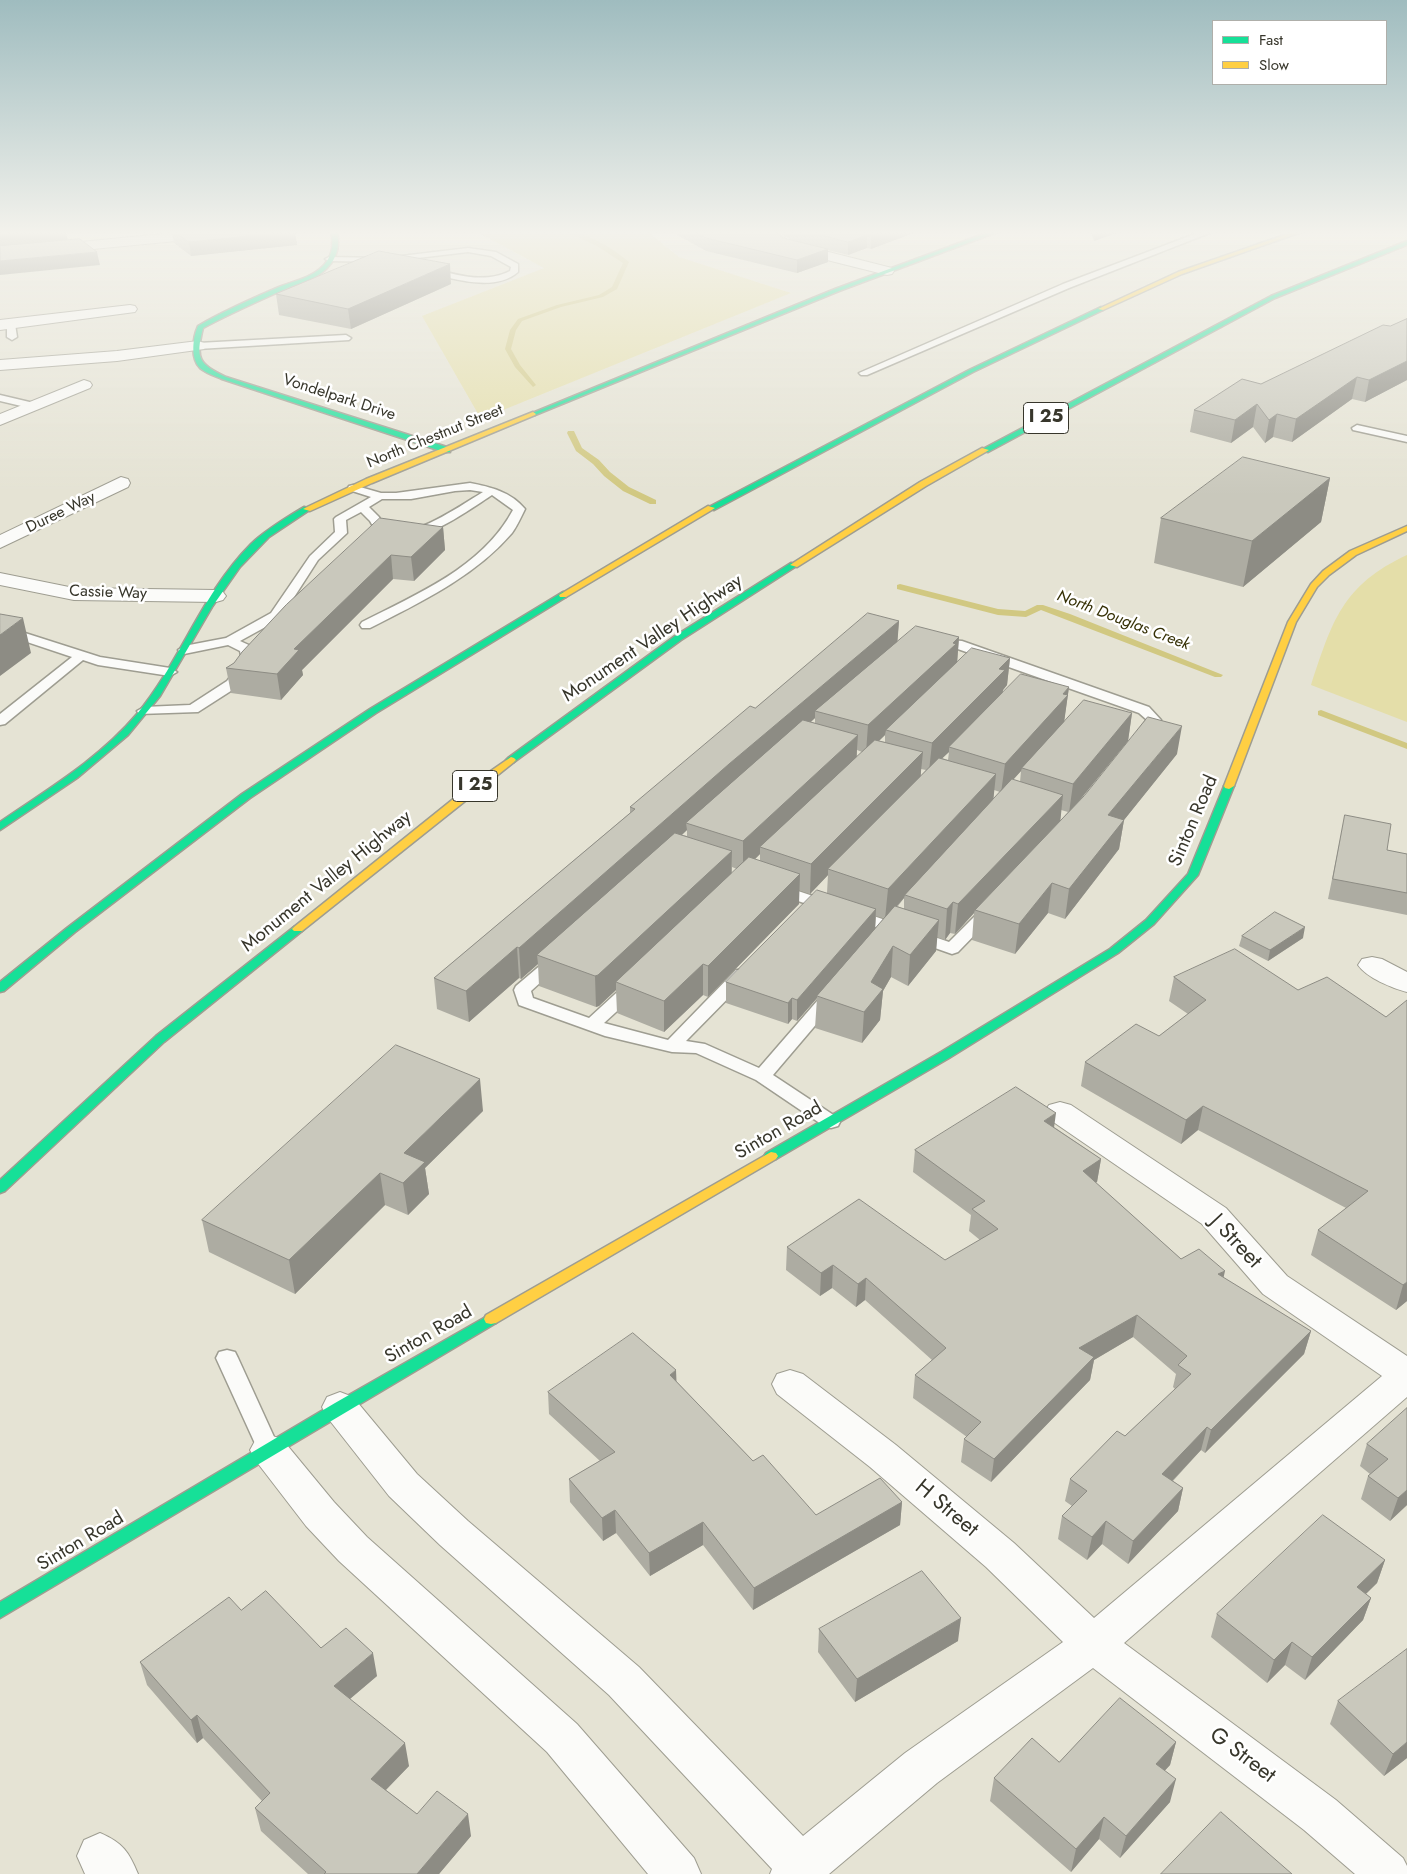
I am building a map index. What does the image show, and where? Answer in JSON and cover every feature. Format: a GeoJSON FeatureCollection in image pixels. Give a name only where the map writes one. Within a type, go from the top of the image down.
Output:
{"type":"FeatureCollection","features":[{"type":"Feature","properties":{"kind":"main road"},"geometry":{"type":"LineString","coordinates":[[198,346],[197,336],[200,327],[213,319]]}},
{"type":"Feature","properties":{"kind":"main road","name":"North Chestnut Street"},"geometry":{"type":"LineString","coordinates":[[0,827],[124,733],[144,711],[184,650],[216,596],[247,553],[266,535],[300,513],[353,488],[765,319]]}},
{"type":"Feature","properties":{"kind":"main road"},"geometry":{"type":"LineString","coordinates":[[0,988],[71,930],[246,796],[373,711],[604,570],[733,496],[971,371],[1078,319]]}},
{"type":"Feature","properties":{"kind":"main road","name":"Monument Valley Highway"},"geometry":{"type":"LineString","coordinates":[[0,1188],[160,1039],[476,786],[678,638],[923,484],[1232,319]]}},
{"type":"Feature","properties":{"kind":"main road","name":"Vondelpark Drive"},"geometry":{"type":"LineString","coordinates":[[198,346],[198,358],[202,366],[224,378],[447,450]]}},
{"type":"Feature","properties":{"kind":"main road","name":"Sinton Road"},"geometry":{"type":"LineString","coordinates":[[0,1611],[340,1407],[945,1055],[1114,951],[1150,922],[1193,875],[1292,622],[1309,590],[1322,575],[1342,560],[1407,528]]}},
{"type":"Feature","properties":{"kind":"street"},"geometry":{"type":"LineString","coordinates":[[7,329],[66,319]]}},
{"type":"Feature","properties":{"kind":"street"},"geometry":{"type":"LineString","coordinates":[[0,365],[117,356],[198,346]]}},
{"type":"Feature","properties":{"kind":"street"},"geometry":{"type":"LineString","coordinates":[[0,420],[84,385]]}},
{"type":"Feature","properties":{"kind":"street","name":"Duree Way"},"geometry":{"type":"LineString","coordinates":[[0,542],[121,484]]}},
{"type":"Feature","properties":{"kind":"street","name":"Cassie Way"},"geometry":{"type":"LineString","coordinates":[[0,579],[74,594],[216,596]]}},
{"type":"Feature","properties":{"kind":"street"},"geometry":{"type":"LineString","coordinates":[[1372,965],[1407,983]]}},
{"type":"Feature","properties":{"kind":"street","name":"J Street"},"geometry":{"type":"LineString","coordinates":[[1060,1112],[1214,1216],[1275,1285],[1407,1376]]}},
{"type":"Feature","properties":{"kind":"street"},"geometry":{"type":"LineString","coordinates":[[340,1407],[403,1485],[454,1533],[624,1681],[797,1870],[920,1768],[1093,1644],[1407,1376]]}},
{"type":"Feature","properties":{"kind":"street","name":"H Street"},"geometry":{"type":"LineString","coordinates":[[790,1384],[883,1456],[1000,1555],[1093,1644]]}},
{"type":"Feature","properties":{"kind":"street"},"geometry":{"type":"LineString","coordinates":[[269,1450],[320,1514],[354,1549],[562,1738],[678,1874]]}},
{"type":"Feature","properties":{"kind":"street","name":"G Street"},"geometry":{"type":"LineString","coordinates":[[1093,1644],[1320,1815],[1387,1874]]}},
{"type":"Feature","properties":{"kind":"lane"},"geometry":{"type":"LineString","coordinates":[[864,373],[988,319]]}},
{"type":"Feature","properties":{"kind":"lane"},"geometry":{"type":"LineString","coordinates":[[198,346],[346,338]]}},
{"type":"Feature","properties":{"kind":"lane"},"geometry":{"type":"LineString","coordinates":[[0,398],[34,406]]}},
{"type":"Feature","properties":{"kind":"lane"},"geometry":{"type":"LineString","coordinates":[[1356,428],[1407,439]]}},
{"type":"Feature","properties":{"kind":"lane"},"geometry":{"type":"LineString","coordinates":[[353,488],[396,499],[459,486],[501,495],[519,509],[508,530],[474,565],[421,598],[366,625]]}},
{"type":"Feature","properties":{"kind":"lane"},"geometry":{"type":"LineString","coordinates":[[361,506],[374,518],[382,533],[390,536],[399,536],[414,533],[444,520],[490,492]]}},
{"type":"Feature","properties":{"kind":"lane"},"geometry":{"type":"LineString","coordinates":[[184,650],[230,641],[276,616],[314,558],[341,533],[340,519],[380,496]]}},
{"type":"Feature","properties":{"kind":"lane"},"geometry":{"type":"LineString","coordinates":[[0,629],[98,660],[170,672]]}},
{"type":"Feature","properties":{"kind":"lane"},"geometry":{"type":"LineString","coordinates":[[144,711],[182,711],[193,709],[232,684],[249,660],[246,649],[230,641]]}},
{"type":"Feature","properties":{"kind":"lane"},"geometry":{"type":"LineString","coordinates":[[921,643],[957,644],[1144,710],[1154,720],[1132,747]]}},
{"type":"Feature","properties":{"kind":"lane"},"geometry":{"type":"LineString","coordinates":[[969,667],[982,653]]}},
{"type":"Feature","properties":{"kind":"lane"},"geometry":{"type":"LineString","coordinates":[[0,721],[82,655]]}},
{"type":"Feature","properties":{"kind":"lane"},"geometry":{"type":"LineString","coordinates":[[1023,686],[1036,673]]}},
{"type":"Feature","properties":{"kind":"lane"},"geometry":{"type":"LineString","coordinates":[[1087,709],[1099,695]]}},
{"type":"Feature","properties":{"kind":"lane"},"geometry":{"type":"LineString","coordinates":[[764,885],[952,949],[998,902]]}},
{"type":"Feature","properties":{"kind":"lane"},"geometry":{"type":"LineString","coordinates":[[802,912],[828,888]]}},
{"type":"Feature","properties":{"kind":"lane"},"geometry":{"type":"LineString","coordinates":[[877,941],[903,912]]}},
{"type":"Feature","properties":{"kind":"lane"},"geometry":{"type":"LineString","coordinates":[[567,952],[522,990],[524,1001],[611,1032],[672,1046],[699,1048],[762,1076],[831,1122]]}},
{"type":"Feature","properties":{"kind":"lane"},"geometry":{"type":"LineString","coordinates":[[672,1046],[754,961]]}},
{"type":"Feature","properties":{"kind":"lane"},"geometry":{"type":"LineString","coordinates":[[592,1025],[642,979]]}},
{"type":"Feature","properties":{"kind":"lane"},"geometry":{"type":"LineString","coordinates":[[762,1076],[840,985]]}},
{"type":"Feature","properties":{"kind":"lane"},"geometry":{"type":"LineString","coordinates":[[227,1358],[269,1450]]}},
{"type":"Feature","properties":{"kind":"shaded area"},"geometry":{"type":"Polygon","coordinates":[[[424,319],[726,319],[481,419],[424,319]]]}},
{"type":"Feature","properties":{"kind":"shaded area"},"geometry":{"type":"Polygon","coordinates":[[[1407,555],[1407,722],[1311,685],[1333,624],[1342,608],[1368,579],[1407,555]]]}},
{"type":"Feature","properties":{"kind":"building"},"geometry":{"type":"Polygon","coordinates":[[[1407,319],[1407,361],[1369,380],[1357,377],[1296,419],[1277,414],[1269,420],[1257,404],[1235,420],[1194,410],[1242,379],[1261,384],[1383,325],[1390,326],[1407,319]]]}},
{"type":"Feature","properties":{"kind":"building"},"geometry":{"type":"Polygon","coordinates":[[[1243,457],[1330,478],[1252,541],[1161,518],[1243,457]]]}},
{"type":"Feature","properties":{"kind":"building"},"geometry":{"type":"Polygon","coordinates":[[[380,518],[443,527],[411,557],[391,555],[294,649],[299,650],[277,674],[226,668],[234,663],[286,605],[380,518]]]}},
{"type":"Feature","properties":{"kind":"building"},"geometry":{"type":"Polygon","coordinates":[[[868,613],[899,621],[729,764],[519,948],[517,947],[466,991],[434,978],[635,809],[630,807],[750,706],[755,708],[868,613]]]}},
{"type":"Feature","properties":{"kind":"building"},"geometry":{"type":"Polygon","coordinates":[[[0,614],[23,618],[0,635],[0,614]]]}},
{"type":"Feature","properties":{"kind":"building"},"geometry":{"type":"Polygon","coordinates":[[[916,626],[959,637],[953,643],[956,644],[868,725],[815,711],[916,626]]]}},
{"type":"Feature","properties":{"kind":"building"},"geometry":{"type":"Polygon","coordinates":[[[972,648],[1010,658],[999,669],[1005,670],[932,743],[886,730],[972,648]]]}},
{"type":"Feature","properties":{"kind":"building"},"geometry":{"type":"Polygon","coordinates":[[[1021,674],[1069,687],[1063,694],[1068,695],[1005,764],[949,747],[1021,674]]]}},
{"type":"Feature","properties":{"kind":"building"},"geometry":{"type":"Polygon","coordinates":[[[1084,700],[1132,713],[1073,784],[1022,768],[1084,700]]]}},
{"type":"Feature","properties":{"kind":"building"},"geometry":{"type":"Polygon","coordinates":[[[1148,717],[1182,726],[1108,815],[1124,820],[1069,889],[1052,883],[1019,924],[975,910],[1084,796],[1148,717]]]}},
{"type":"Feature","properties":{"kind":"building"},"geometry":{"type":"Polygon","coordinates":[[[803,720],[858,735],[743,841],[686,823],[803,720]]]}},
{"type":"Feature","properties":{"kind":"building"},"geometry":{"type":"Polygon","coordinates":[[[875,740],[923,752],[811,864],[760,847],[875,740]]]}},
{"type":"Feature","properties":{"kind":"building"},"geometry":{"type":"Polygon","coordinates":[[[939,758],[996,774],[888,889],[828,869],[939,758]]]}},
{"type":"Feature","properties":{"kind":"building"},"geometry":{"type":"Polygon","coordinates":[[[1012,779],[1063,795],[958,904],[953,902],[947,909],[905,895],[1012,779]]]}},
{"type":"Feature","properties":{"kind":"building"},"geometry":{"type":"Polygon","coordinates":[[[1345,815],[1391,824],[1387,850],[1407,854],[1407,893],[1333,879],[1345,815]]]}},
{"type":"Feature","properties":{"kind":"building"},"geometry":{"type":"Polygon","coordinates":[[[675,833],[732,851],[598,975],[595,976],[537,955],[675,833]]]}},
{"type":"Feature","properties":{"kind":"building"},"geometry":{"type":"Polygon","coordinates":[[[749,857],[800,874],[708,966],[703,964],[664,1001],[616,982],[749,857]]]}},
{"type":"Feature","properties":{"kind":"building"},"geometry":{"type":"Polygon","coordinates":[[[817,890],[876,909],[797,1000],[792,998],[788,1003],[726,982],[817,890]]]}},
{"type":"Feature","properties":{"kind":"building"},"geometry":{"type":"Polygon","coordinates":[[[895,906],[939,920],[910,955],[893,946],[871,982],[883,989],[864,1012],[817,996],[895,906]]]}},
{"type":"Feature","properties":{"kind":"building"},"geometry":{"type":"Polygon","coordinates":[[[1275,912],[1305,927],[1270,950],[1242,936],[1275,912]]]}},
{"type":"Feature","properties":{"kind":"building"},"geometry":{"type":"Polygon","coordinates":[[[1235,949],[1298,990],[1327,977],[1386,1017],[1407,1000],[1407,1282],[1403,1285],[1318,1230],[1368,1191],[1203,1106],[1186,1120],[1085,1062],[1136,1024],[1159,1036],[1206,1000],[1174,977],[1235,949]]]}},
{"type":"Feature","properties":{"kind":"building"},"geometry":{"type":"Polygon","coordinates":[[[396,1045],[480,1079],[404,1153],[425,1162],[403,1183],[380,1173],[289,1260],[202,1220],[396,1045]]]}},
{"type":"Feature","properties":{"kind":"building"},"geometry":{"type":"Polygon","coordinates":[[[1016,1087],[1056,1113],[1044,1121],[1101,1159],[1083,1171],[1181,1259],[1199,1249],[1225,1271],[1218,1274],[1311,1331],[1211,1430],[1207,1427],[1162,1474],[1183,1488],[1133,1541],[1106,1521],[1092,1537],[1062,1516],[1087,1491],[1070,1479],[1117,1431],[1125,1436],[1191,1374],[1178,1365],[1187,1356],[1137,1315],[1079,1348],[1094,1357],[994,1459],[964,1439],[981,1422],[915,1375],[946,1348],[866,1278],[858,1284],[833,1265],[821,1273],[787,1247],[859,1199],[945,1260],[998,1229],[972,1209],[985,1201],[915,1150],[1016,1087]]]}},
{"type":"Feature","properties":{"kind":"building"},"geometry":{"type":"Polygon","coordinates":[[[633,1333],[676,1370],[670,1375],[753,1461],[763,1455],[816,1515],[880,1478],[902,1502],[754,1588],[703,1522],[649,1553],[615,1510],[602,1518],[569,1479],[615,1452],[548,1392],[633,1333]]]}},
{"type":"Feature","properties":{"kind":"building"},"geometry":{"type":"Polygon","coordinates":[[[1407,1408],[1407,1490],[1398,1498],[1368,1476],[1388,1459],[1367,1444],[1407,1408]]]}},
{"type":"Feature","properties":{"kind":"building"},"geometry":{"type":"Polygon","coordinates":[[[1323,1515],[1385,1560],[1357,1587],[1371,1598],[1312,1657],[1292,1642],[1274,1660],[1217,1614],[1323,1515]]]}},
{"type":"Feature","properties":{"kind":"building"},"geometry":{"type":"Polygon","coordinates":[[[922,1571],[961,1618],[857,1679],[819,1629],[922,1571]]]}},
{"type":"Feature","properties":{"kind":"building"},"geometry":{"type":"Polygon","coordinates":[[[266,1591],[321,1648],[346,1628],[373,1653],[334,1686],[405,1743],[371,1779],[417,1814],[437,1791],[468,1814],[417,1874],[324,1874],[326,1872],[255,1808],[270,1793],[197,1715],[191,1720],[140,1662],[229,1597],[241,1610],[266,1591]]]}},
{"type":"Feature","properties":{"kind":"building"},"geometry":{"type":"Polygon","coordinates":[[[1407,1649],[1407,1742],[1393,1754],[1338,1701],[1407,1649]]]}},
{"type":"Feature","properties":{"kind":"building"},"geometry":{"type":"Polygon","coordinates":[[[1120,1698],[1176,1742],[1156,1764],[1176,1779],[1126,1836],[1104,1817],[1076,1849],[994,1778],[1032,1738],[1059,1762],[1120,1698]]]}},
{"type":"Feature","properties":{"kind":"building"},"geometry":{"type":"Polygon","coordinates":[[[1221,1812],[1292,1874],[1161,1874],[1221,1812]]]}},
{"type":"Feature","properties":{"kind":"waterway","name":"North Douglas Creek"},"geometry":{"type":"LineString","coordinates":[[522,319],[513,330],[508,349],[517,366],[533,385]]}},
{"type":"Feature","properties":{"kind":"waterway","name":"North Douglas Creek"},"geometry":{"type":"LineString","coordinates":[[571,433],[579,449],[596,462],[607,474],[626,489],[653,502]]}},
{"type":"Feature","properties":{"kind":"waterway","name":"North Douglas Creek"},"geometry":{"type":"LineString","coordinates":[[900,587],[998,612],[1026,614],[1040,607],[1218,675]]}},
{"type":"Feature","properties":{"kind":"waterway","name":"North Douglas Creek"},"geometry":{"type":"LineString","coordinates":[[1321,713],[1407,746]]}},
{"type":"Feature","properties":{"kind":"traffic: fast"},"geometry":{"type":"LineString","coordinates":[[214,319],[200,327],[198,336],[199,362],[207,370],[224,378],[447,450]]}},
{"type":"Feature","properties":{"kind":"traffic: fast"},"geometry":{"type":"LineString","coordinates":[[533,414],[765,319]]}},
{"type":"Feature","properties":{"kind":"traffic: fast"},"geometry":{"type":"LineString","coordinates":[[711,508],[971,371],[1079,319]]}},
{"type":"Feature","properties":{"kind":"traffic: fast"},"geometry":{"type":"LineString","coordinates":[[985,450],[1231,319]]}},
{"type":"Feature","properties":{"kind":"traffic: fast"},"geometry":{"type":"LineString","coordinates":[[0,827],[73,776],[125,733],[156,696],[208,607],[237,565],[266,535],[307,509]]}},
{"type":"Feature","properties":{"kind":"traffic: fast"},"geometry":{"type":"LineString","coordinates":[[511,760],[678,638],[794,565]]}},
{"type":"Feature","properties":{"kind":"traffic: fast"},"geometry":{"type":"LineString","coordinates":[[0,988],[71,930],[246,796],[373,711],[563,595]]}},
{"type":"Feature","properties":{"kind":"traffic: fast"},"geometry":{"type":"LineString","coordinates":[[771,1156],[945,1055],[1114,951],[1150,922],[1193,875],[1229,786]]}},
{"type":"Feature","properties":{"kind":"traffic: fast"},"geometry":{"type":"LineString","coordinates":[[0,1188],[160,1039],[298,929]]}},
{"type":"Feature","properties":{"kind":"traffic: fast"},"geometry":{"type":"LineString","coordinates":[[0,1611],[340,1407],[491,1319]]}},
{"type":"Feature","properties":{"kind":"traffic: slow"},"geometry":{"type":"LineString","coordinates":[[307,509],[369,481],[533,414]]}},
{"type":"Feature","properties":{"kind":"traffic: slow"},"geometry":{"type":"LineString","coordinates":[[794,565],[923,484],[985,450]]}},
{"type":"Feature","properties":{"kind":"traffic: slow"},"geometry":{"type":"LineString","coordinates":[[563,595],[711,508]]}},
{"type":"Feature","properties":{"kind":"traffic: slow"},"geometry":{"type":"LineString","coordinates":[[1229,786],[1292,622],[1314,586],[1326,573],[1353,553],[1407,528]]}},
{"type":"Feature","properties":{"kind":"traffic: slow"},"geometry":{"type":"LineString","coordinates":[[298,929],[511,760]]}},
{"type":"Feature","properties":{"kind":"traffic: slow"},"geometry":{"type":"LineString","coordinates":[[491,1319],[771,1156]]}}]}
